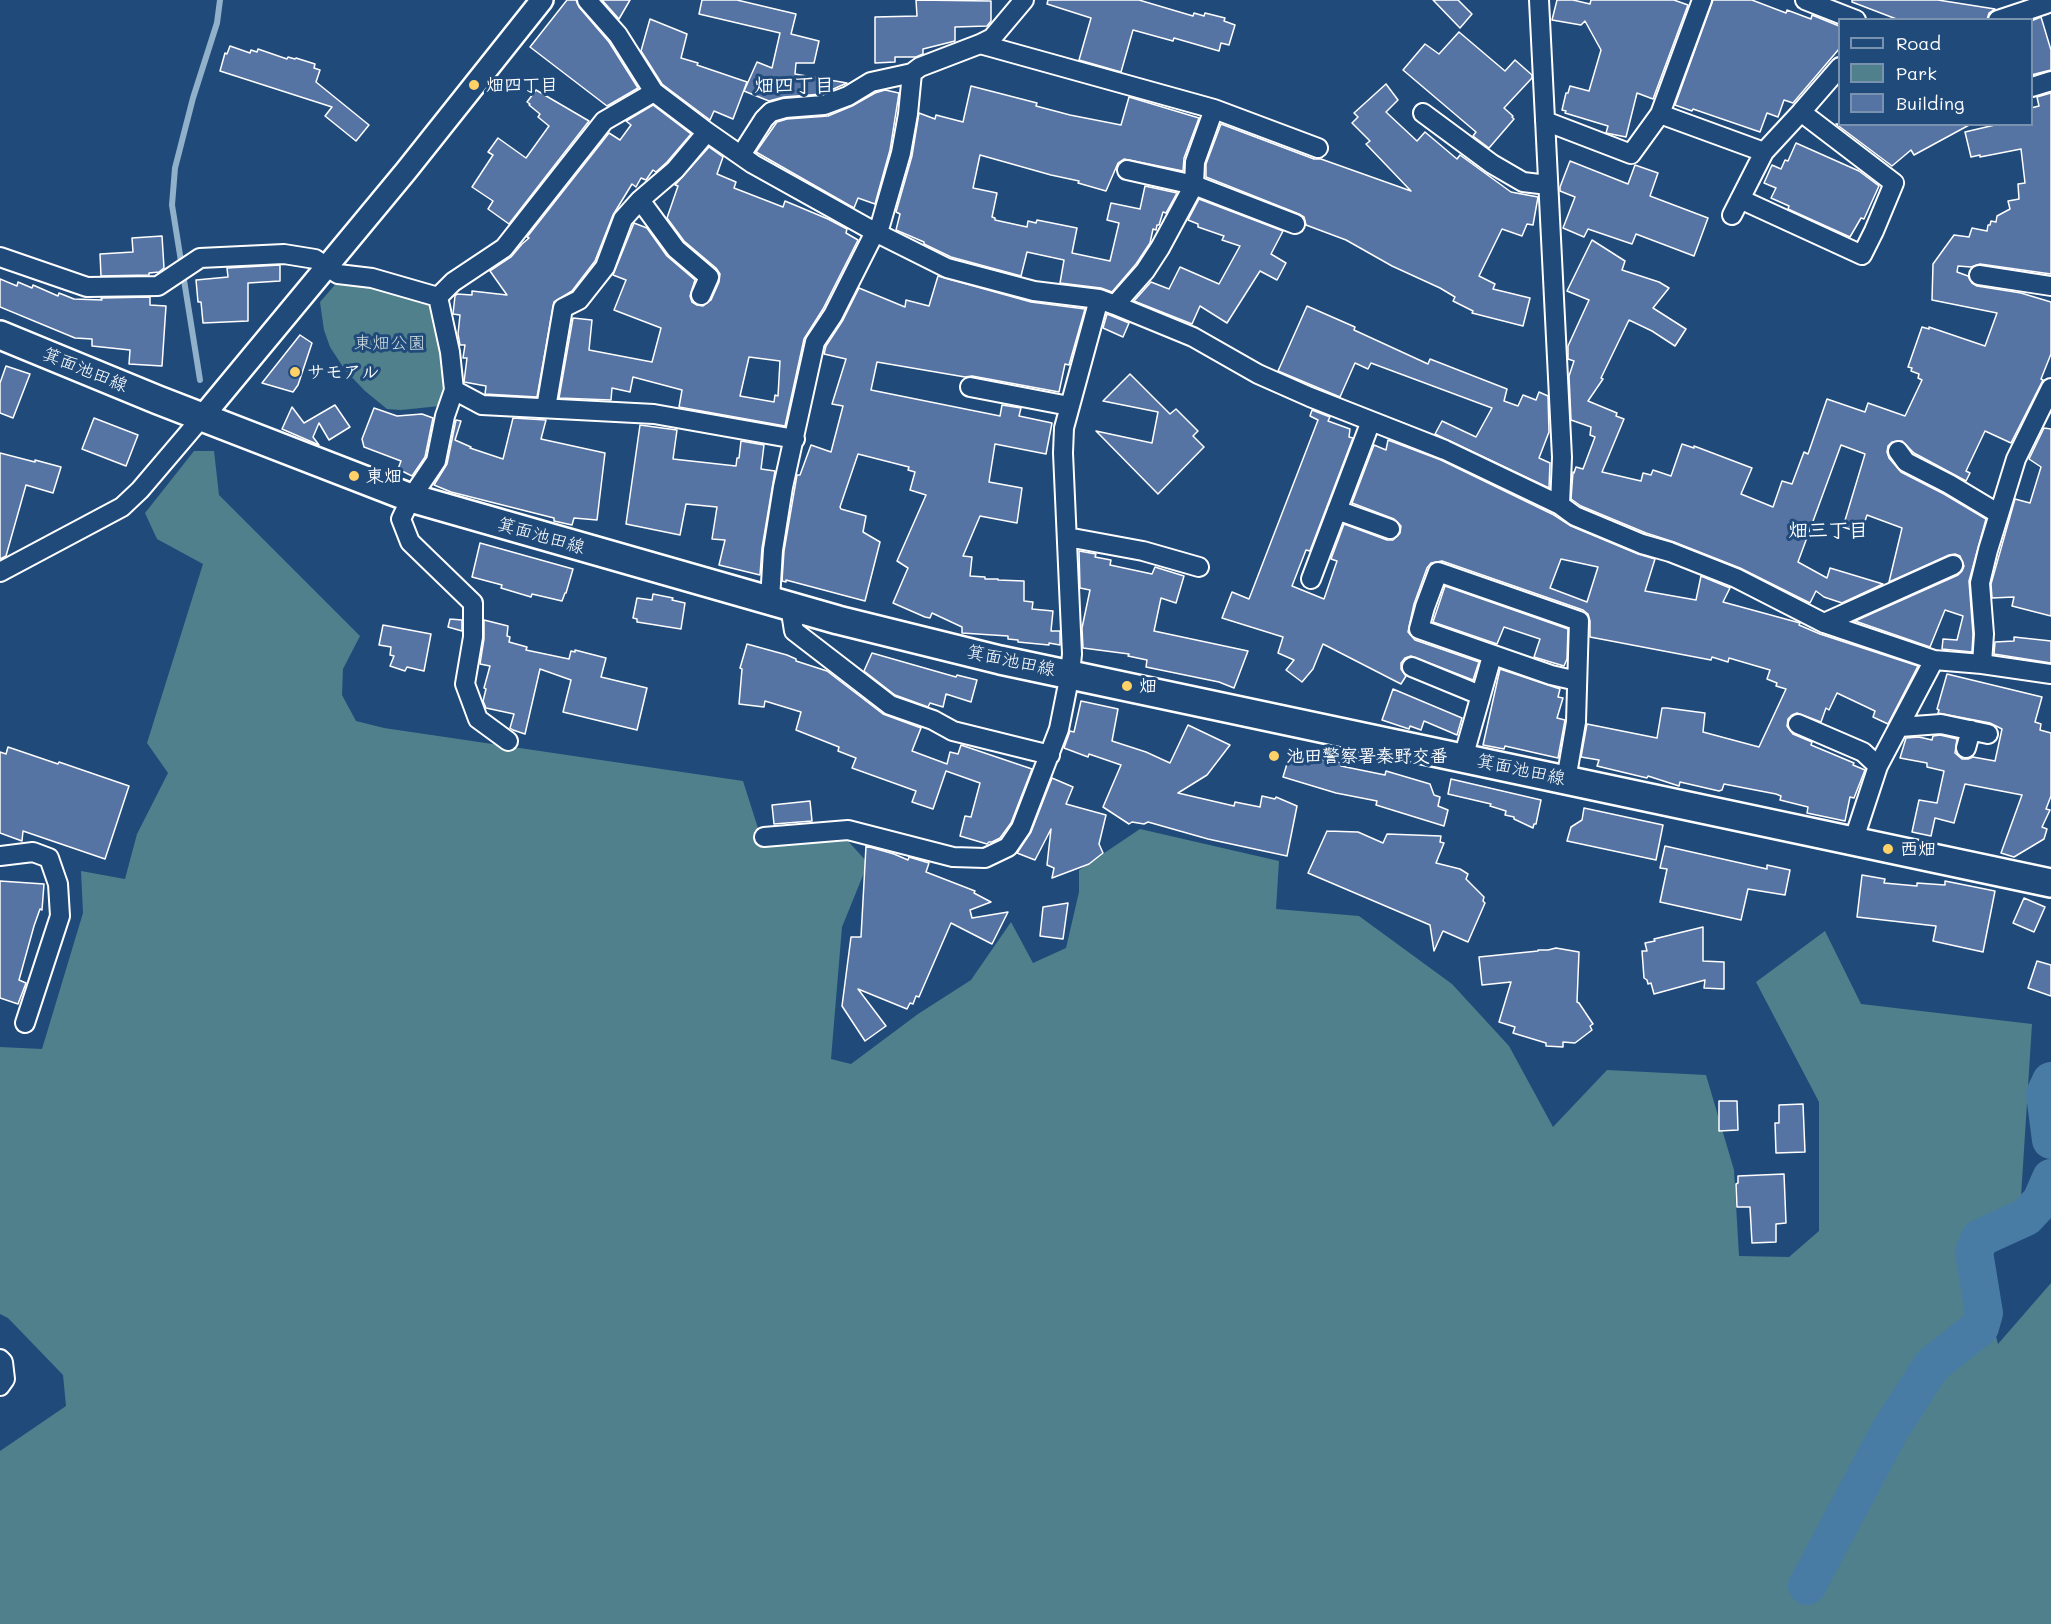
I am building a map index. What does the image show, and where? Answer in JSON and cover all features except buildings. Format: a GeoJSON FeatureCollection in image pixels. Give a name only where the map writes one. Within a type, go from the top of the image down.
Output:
{"type":"FeatureCollection","features":[{"type":"Feature","properties":{"kind":"main road","name":"箕面池田線"},"geometry":{"type":"LineString","coordinates":[[0,336],[411,498],[838,620],[1000,660],[1853,842],[2050,879]]}},
{"type":"Feature","properties":{"kind":"street"},"geometry":{"type":"LineString","coordinates":[[0,572],[122,507],[140,490],[327,267],[543,0]]}},
{"type":"Feature","properties":{"kind":"street"},"geometry":{"type":"LineString","coordinates":[[587,0],[618,35],[654,92],[707,132],[741,155],[875,232],[947,267],[1034,291],[1107,302],[1193,337],[1258,374],[1445,450],[1560,505],[1575,516],[1642,544],[1670,552],[1736,578],[1824,623],[1934,660],[2051,674]]}},
{"type":"Feature","properties":{"kind":"street"},"geometry":{"type":"LineString","coordinates":[[741,155],[771,112],[785,108],[824,105],[848,96],[871,82],[912,73],[920,67],[980,44],[992,38],[1024,0]]}},
{"type":"Feature","properties":{"kind":"street"},"geometry":{"type":"LineString","coordinates":[[1539,0],[1562,457],[1560,505]]}},
{"type":"Feature","properties":{"kind":"street"},"geometry":{"type":"LineString","coordinates":[[1545,121],[1631,154],[1660,114],[1702,0]]}},
{"type":"Feature","properties":{"kind":"street"},"geometry":{"type":"LineString","coordinates":[[1805,0],[1851,18]]}},
{"type":"Feature","properties":{"kind":"street"},"geometry":{"type":"LineString","coordinates":[[2006,18],[2048,7]]}},
{"type":"Feature","properties":{"kind":"street"},"geometry":{"type":"LineString","coordinates":[[980,44],[1214,109],[1318,148]]}},
{"type":"Feature","properties":{"kind":"street"},"geometry":{"type":"LineString","coordinates":[[1801,112],[1894,183],[1862,255],[1736,207],[1764,152],[1838,68]]}},
{"type":"Feature","properties":{"kind":"street"},"geometry":{"type":"LineString","coordinates":[[912,73],[901,153],[880,226],[833,315],[815,342],[783,488],[773,550],[780,603],[794,631],[890,705],[933,720],[953,731],[1050,755]]}},
{"type":"Feature","properties":{"kind":"street"},"geometry":{"type":"LineString","coordinates":[[2033,86],[2051,81]]}},
{"type":"Feature","properties":{"kind":"street"},"geometry":{"type":"LineString","coordinates":[[438,297],[453,282],[504,248],[604,121],[654,92]]}},
{"type":"Feature","properties":{"kind":"street"},"geometry":{"type":"LineString","coordinates":[[764,837],[848,830],[953,857],[985,858],[1008,847],[1021,828],[1059,729],[1070,674],[1072,654],[1063,453],[1064,428],[1107,302],[1145,271],[1160,248],[1194,185],[1195,162],[1214,109]]}},
{"type":"Feature","properties":{"kind":"street"},"geometry":{"type":"LineString","coordinates":[[1423,113],[1492,164],[1523,182],[1548,185]]}},
{"type":"Feature","properties":{"kind":"street"},"geometry":{"type":"LineString","coordinates":[[1660,114],[1764,152]]}},
{"type":"Feature","properties":{"kind":"street"},"geometry":{"type":"LineString","coordinates":[[546,408],[563,308],[579,300],[605,267],[623,219],[640,200],[675,170],[707,132]]}},
{"type":"Feature","properties":{"kind":"street"},"geometry":{"type":"LineString","coordinates":[[1127,170],[1194,185],[1295,224]]}},
{"type":"Feature","properties":{"kind":"street"},"geometry":{"type":"LineString","coordinates":[[640,200],[676,249],[709,278],[701,295]]}},
{"type":"Feature","properties":{"kind":"street"},"geometry":{"type":"LineString","coordinates":[[0,257],[87,286],[158,286],[200,258],[284,254],[315,259],[338,274],[372,278],[438,297]]}},
{"type":"Feature","properties":{"kind":"street"},"geometry":{"type":"LineString","coordinates":[[1979,275],[2051,286]]}},
{"type":"Feature","properties":{"kind":"street"},"geometry":{"type":"LineString","coordinates":[[438,297],[450,352],[454,390],[445,416],[436,461],[411,498],[401,519],[410,542],[473,603],[473,637],[465,684],[478,719],[508,741]]}},
{"type":"Feature","properties":{"kind":"street"},"geometry":{"type":"LineString","coordinates":[[970,387],[1070,406]]}},
{"type":"Feature","properties":{"kind":"street"},"geometry":{"type":"LineString","coordinates":[[1982,664],[1984,634],[1980,583],[2016,459],[2051,388]]}},
{"type":"Feature","properties":{"kind":"street"},"geometry":{"type":"LineString","coordinates":[[454,390],[482,405],[654,414],[795,439]]}},
{"type":"Feature","properties":{"kind":"street"},"geometry":{"type":"LineString","coordinates":[[1311,579],[1371,421]]}},
{"type":"Feature","properties":{"kind":"street"},"geometry":{"type":"LineString","coordinates":[[1898,451],[1906,462],[1949,483],[1999,514]]}},
{"type":"Feature","properties":{"kind":"street"},"geometry":{"type":"LineString","coordinates":[[1337,510],[1390,529]]}},
{"type":"Feature","properties":{"kind":"street"},"geometry":{"type":"LineString","coordinates":[[1067,537],[1143,551],[1199,567]]}},
{"type":"Feature","properties":{"kind":"street"},"geometry":{"type":"LineString","coordinates":[[1824,623],[1953,565]]}},
{"type":"Feature","properties":{"kind":"street"},"geometry":{"type":"LineString","coordinates":[[1566,780],[1576,722],[1580,621],[1438,572],[1419,629],[1492,656],[1577,681]]}},
{"type":"Feature","properties":{"kind":"street"},"geometry":{"type":"LineString","coordinates":[[1463,758],[1492,656]]}},
{"type":"Feature","properties":{"kind":"street"},"geometry":{"type":"LineString","coordinates":[[1853,842],[1878,766],[1934,660]]}},
{"type":"Feature","properties":{"kind":"street"},"geometry":{"type":"LineString","coordinates":[[1412,667],[1480,695]]}},
{"type":"Feature","properties":{"kind":"street"},"geometry":{"type":"LineString","coordinates":[[1798,724],[1863,752],[1878,766]]}},
{"type":"Feature","properties":{"kind":"street"},"geometry":{"type":"LineString","coordinates":[[1900,728],[1941,724],[1975,737]]}},
{"type":"Feature","properties":{"kind":"street"},"geometry":{"type":"LineString","coordinates":[[0,855],[33,852],[49,858],[58,884],[60,916],[26,1023]]}},
{"type":"Feature","properties":{"kind":"street"},"geometry":{"type":"LineString","coordinates":[[0,1359],[3,1362],[5,1379],[0,1386]]}},
{"type":"Feature","properties":{"kind":"green space","name":"東畑公園"},"geometry":{"type":"Polygon","coordinates":[[[340,279],[359,281],[432,304],[441,335],[446,389],[440,406],[387,409],[345,370],[330,347],[324,330],[320,302],[340,279]]]}},
{"type":"Feature","properties":{"kind":"green space"},"geometry":{"type":"Polygon","coordinates":[[[194,451],[214,451],[219,495],[360,636],[343,669],[342,695],[356,721],[384,728],[743,781],[763,844],[847,840],[868,863],[842,927],[831,1059],[851,1064],[918,1014],[971,980],[1011,922],[1033,963],[1066,948],[1079,892],[1079,870],[1140,829],[1279,861],[1276,909],[1359,916],[1452,984],[1509,1046],[1553,1127],[1607,1070],[1706,1075],[1734,1170],[1739,1256],[1789,1257],[1819,1231],[1819,1102],[1756,982],[1825,931],[1861,1004],[2032,1024],[2021,1197],[1977,1262],[1998,1344],[2051,1283],[2051,1624],[0,1624],[0,1451],[66,1406],[63,1375],[8,1318],[0,1314],[0,1047],[42,1049],[83,913],[81,871],[125,879],[137,834],[168,773],[147,743],[203,564],[157,539],[145,513],[194,451]]]}},
{"type":"Feature","properties":{"kind":"waterway"},"geometry":{"type":"LineString","coordinates":[[200,380],[172,205],[175,168],[193,98],[217,23],[220,0]]}},
{"type":"Feature","properties":{"kind":"waterway"},"geometry":{"type":"LineString","coordinates":[[2051,1081],[2045,1094],[2051,1140]]}},
{"type":"Feature","properties":{"kind":"waterway"},"geometry":{"type":"LineString","coordinates":[[1807,1586],[1890,1430],[1932,1365],[1980,1327],[1984,1313],[1974,1252],[1980,1238],[2026,1217],[2041,1201],[2051,1178]]}},
{"type":"Feature","properties":{"kind":"place","name":"畑四丁目"},"geometry":{"type":"Point","coordinates":[474,85]}},
{"type":"Feature","properties":{"kind":"place","name":"サモアル"},"geometry":{"type":"Point","coordinates":[295,372]}},
{"type":"Feature","properties":{"kind":"place","name":"東畑"},"geometry":{"type":"Point","coordinates":[354,476]}},
{"type":"Feature","properties":{"kind":"place","name":"畑"},"geometry":{"type":"Point","coordinates":[1127,686]}},
{"type":"Feature","properties":{"kind":"place","name":"池田警察署秦野交番"},"geometry":{"type":"Point","coordinates":[1274,756]}},
{"type":"Feature","properties":{"kind":"place","name":"西畑"},"geometry":{"type":"Point","coordinates":[1888,849]}},
{"type":"Feature","properties":{"kind":"district","name":"畑四丁目"},"geometry":{"type":"Point","coordinates":[794,86]}},
{"type":"Feature","properties":{"kind":"district","name":"畑三丁目"},"geometry":{"type":"Point","coordinates":[1828,531]}}]}
